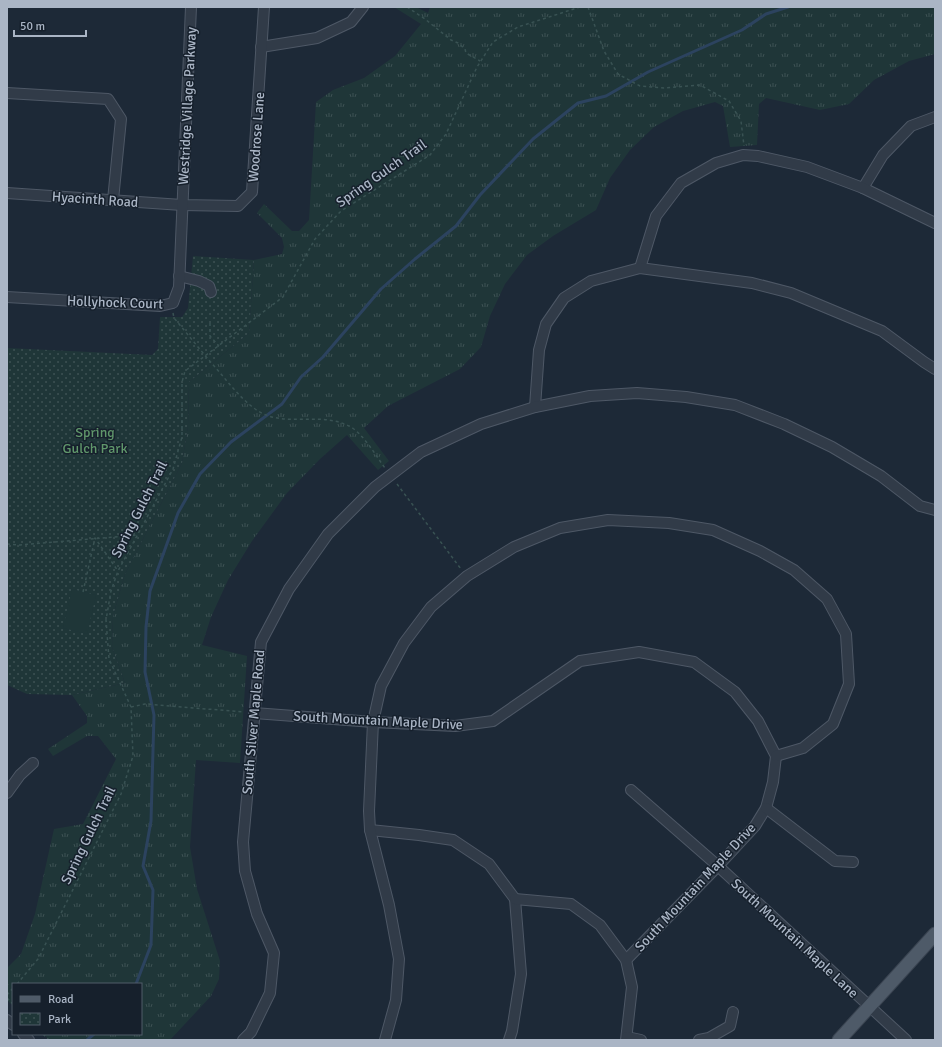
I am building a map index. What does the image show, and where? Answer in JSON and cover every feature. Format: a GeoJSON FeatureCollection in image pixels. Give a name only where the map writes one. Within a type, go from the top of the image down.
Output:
{"type":"FeatureCollection","features":[{"type":"Feature","properties":{"kind":"main road"},"geometry":{"type":"LineString","coordinates":[[839,1040],[935,934]]}},
{"type":"Feature","properties":{"kind":"street","name":"Westridge Village Parkway"},"geometry":{"type":"LineString","coordinates":[[182,205],[191,7]]}},
{"type":"Feature","properties":{"kind":"street","name":"Woodrose Lane"},"geometry":{"type":"LineString","coordinates":[[182,205],[238,206],[252,192],[264,7]]}},
{"type":"Feature","properties":{"kind":"street"},"geometry":{"type":"LineString","coordinates":[[262,47],[317,38],[351,22],[363,7]]}},
{"type":"Feature","properties":{"kind":"street"},"geometry":{"type":"LineString","coordinates":[[7,93],[108,99],[121,119],[113,200]]}},
{"type":"Feature","properties":{"kind":"street"},"geometry":{"type":"LineString","coordinates":[[863,188],[883,156],[911,126],[935,117]]}},
{"type":"Feature","properties":{"kind":"street"},"geometry":{"type":"LineString","coordinates":[[640,268],[656,216],[681,183],[716,163],[743,155],[758,156],[807,167],[863,188],[935,223]]}},
{"type":"Feature","properties":{"kind":"street","name":"Hyacinth Road"},"geometry":{"type":"LineString","coordinates":[[7,193],[182,205]]}},
{"type":"Feature","properties":{"kind":"street","name":"Hollyhock Court"},"geometry":{"type":"LineString","coordinates":[[7,297],[160,306],[172,303],[179,287],[182,205]]}},
{"type":"Feature","properties":{"kind":"street"},"geometry":{"type":"LineString","coordinates":[[535,407],[539,350],[546,324],[564,298],[591,281],[640,268],[752,283],[791,293],[882,331],[935,369]]}},
{"type":"Feature","properties":{"kind":"street"},"geometry":{"type":"LineString","coordinates":[[179,276],[199,281],[209,286],[211,292]]}},
{"type":"Feature","properties":{"kind":"street","name":"South Silver Maple Road"},"geometry":{"type":"LineString","coordinates":[[243,1040],[251,1032],[270,993],[274,952],[257,914],[245,870],[243,842],[261,642],[289,589],[328,534],[375,487],[421,452],[481,424],[535,407],[590,396],[637,393],[686,397],[735,405],[784,424],[832,448],[881,476],[920,506],[935,510]]}},
{"type":"Feature","properties":{"kind":"street"},"geometry":{"type":"LineString","coordinates":[[385,1040],[396,1000],[399,959],[389,905],[370,830],[369,811],[373,722],[381,686],[404,643],[431,607],[467,576],[514,547],[560,528],[608,520],[669,523],[713,530],[760,551],[794,570],[827,599],[846,634],[849,684],[833,724],[803,748],[776,756]]}},
{"type":"Feature","properties":{"kind":"street","name":"South Mountain Maple Drive"},"geometry":{"type":"LineString","coordinates":[[254,713],[373,722],[455,726],[493,721],[580,661],[639,652],[694,662],[735,692],[758,721],[776,756],[773,782],[766,808],[755,826],[626,960]]}},
{"type":"Feature","properties":{"kind":"street"},"geometry":{"type":"LineString","coordinates":[[7,793],[20,775],[33,763]]}},
{"type":"Feature","properties":{"kind":"street","name":"South Mountain Maple Lane"},"geometry":{"type":"LineString","coordinates":[[631,790],[718,866],[906,1040]]}},
{"type":"Feature","properties":{"kind":"street"},"geometry":{"type":"LineString","coordinates":[[766,808],[836,861],[853,862]]}},
{"type":"Feature","properties":{"kind":"street"},"geometry":{"type":"LineString","coordinates":[[370,830],[453,840],[489,864],[515,899],[521,974],[512,1031],[509,1040]]}},
{"type":"Feature","properties":{"kind":"street"},"geometry":{"type":"LineString","coordinates":[[515,899],[570,904],[600,925],[626,960],[632,987],[626,1038],[641,1040]]}},
{"type":"Feature","properties":{"kind":"street"},"geometry":{"type":"LineString","coordinates":[[700,1040],[709,1038],[730,1026],[733,1012]]}},
{"type":"Feature","properties":{"kind":"path"},"geometry":{"type":"LineString","coordinates":[[407,7],[426,19],[451,40],[465,48],[466,53],[480,62]]}},
{"type":"Feature","properties":{"kind":"path","name":"Spring Gulch Trail"},"geometry":{"type":"LineString","coordinates":[[17,983],[38,959],[121,794],[133,756],[130,707],[109,659],[106,620],[111,591],[118,571],[173,469],[182,437],[182,382],[185,371],[283,297],[315,239],[341,211],[430,155],[446,134],[480,62],[493,42],[518,26],[580,7]]}},
{"type":"Feature","properties":{"kind":"path"},"geometry":{"type":"LineString","coordinates":[[588,7],[604,52],[618,74],[637,85],[664,88],[700,85],[729,101],[741,121],[744,146],[743,155]]}},
{"type":"Feature","properties":{"kind":"path"},"geometry":{"type":"LineString","coordinates":[[172,303],[174,318],[242,398],[261,412],[274,418]]}},
{"type":"Feature","properties":{"kind":"path"},"geometry":{"type":"LineString","coordinates":[[210,323],[210,336],[219,346]]}},
{"type":"Feature","properties":{"kind":"path"},"geometry":{"type":"LineString","coordinates":[[7,544],[20,545],[138,535]]}},
{"type":"Feature","properties":{"kind":"path"},"geometry":{"type":"LineString","coordinates":[[95,538],[118,571]]}},
{"type":"Feature","properties":{"kind":"path"},"geometry":{"type":"LineString","coordinates":[[83,592],[95,538]]}},
{"type":"Feature","properties":{"kind":"path"},"geometry":{"type":"LineString","coordinates":[[130,707],[145,704],[254,713]]}},
{"type":"Feature","properties":{"kind":"green space"},"geometry":{"type":"Polygon","coordinates":[[[394,7],[416,7],[428,13],[430,7],[935,7],[935,54],[909,61],[874,80],[849,104],[820,110],[766,98],[759,104],[757,145],[730,147],[723,106],[715,102],[683,111],[654,127],[630,150],[610,178],[596,210],[553,236],[527,255],[505,284],[490,316],[481,347],[460,369],[388,406],[364,428],[389,461],[378,470],[347,435],[320,459],[287,493],[252,541],[228,580],[211,617],[202,645],[247,656],[240,763],[196,760],[190,847],[197,889],[220,961],[219,979],[211,996],[170,1040],[50,1040],[44,1035],[142,1035],[142,983],[12,983],[12,1005],[7,1000],[7,968],[21,954],[35,914],[54,829],[83,824],[116,759],[98,736],[87,736],[53,756],[48,749],[87,723],[87,716],[72,695],[125,683],[112,647],[113,616],[125,574],[182,463],[188,426],[189,382],[249,333],[254,260],[282,254],[284,247],[282,238],[257,213],[264,204],[292,231],[299,231],[309,220],[316,102],[333,90],[364,78],[395,56],[421,24],[394,7]]]}},
{"type":"Feature","properties":{"kind":"green space","name":"Spring Gulch Park"},"geometry":{"type":"Polygon","coordinates":[[[193,256],[254,260],[249,333],[189,382],[188,426],[182,463],[125,574],[113,616],[112,647],[125,683],[72,695],[27,694],[7,685],[7,348],[152,355],[158,349],[160,317],[182,317],[188,308],[193,256]]]}},
{"type":"Feature","properties":{"kind":"green space"},"geometry":{"type":"Polygon","coordinates":[[[72,589],[96,595],[87,634],[63,628],[72,589]]]}},
{"type":"Feature","properties":{"kind":"waterway"},"geometry":{"type":"LineString","coordinates":[[136,983],[151,945],[153,890],[143,866],[151,821],[154,715],[145,672],[146,627],[150,591],[178,513],[200,474],[231,442],[282,404],[301,377],[323,357],[381,289],[456,226],[480,195],[533,139],[578,103],[606,96],[648,72],[742,30],[766,14],[788,7]]}},
{"type":"Feature","properties":{"kind":"waterway"},"geometry":{"type":"LineString","coordinates":[[87,1040],[93,1035]]}}]}
